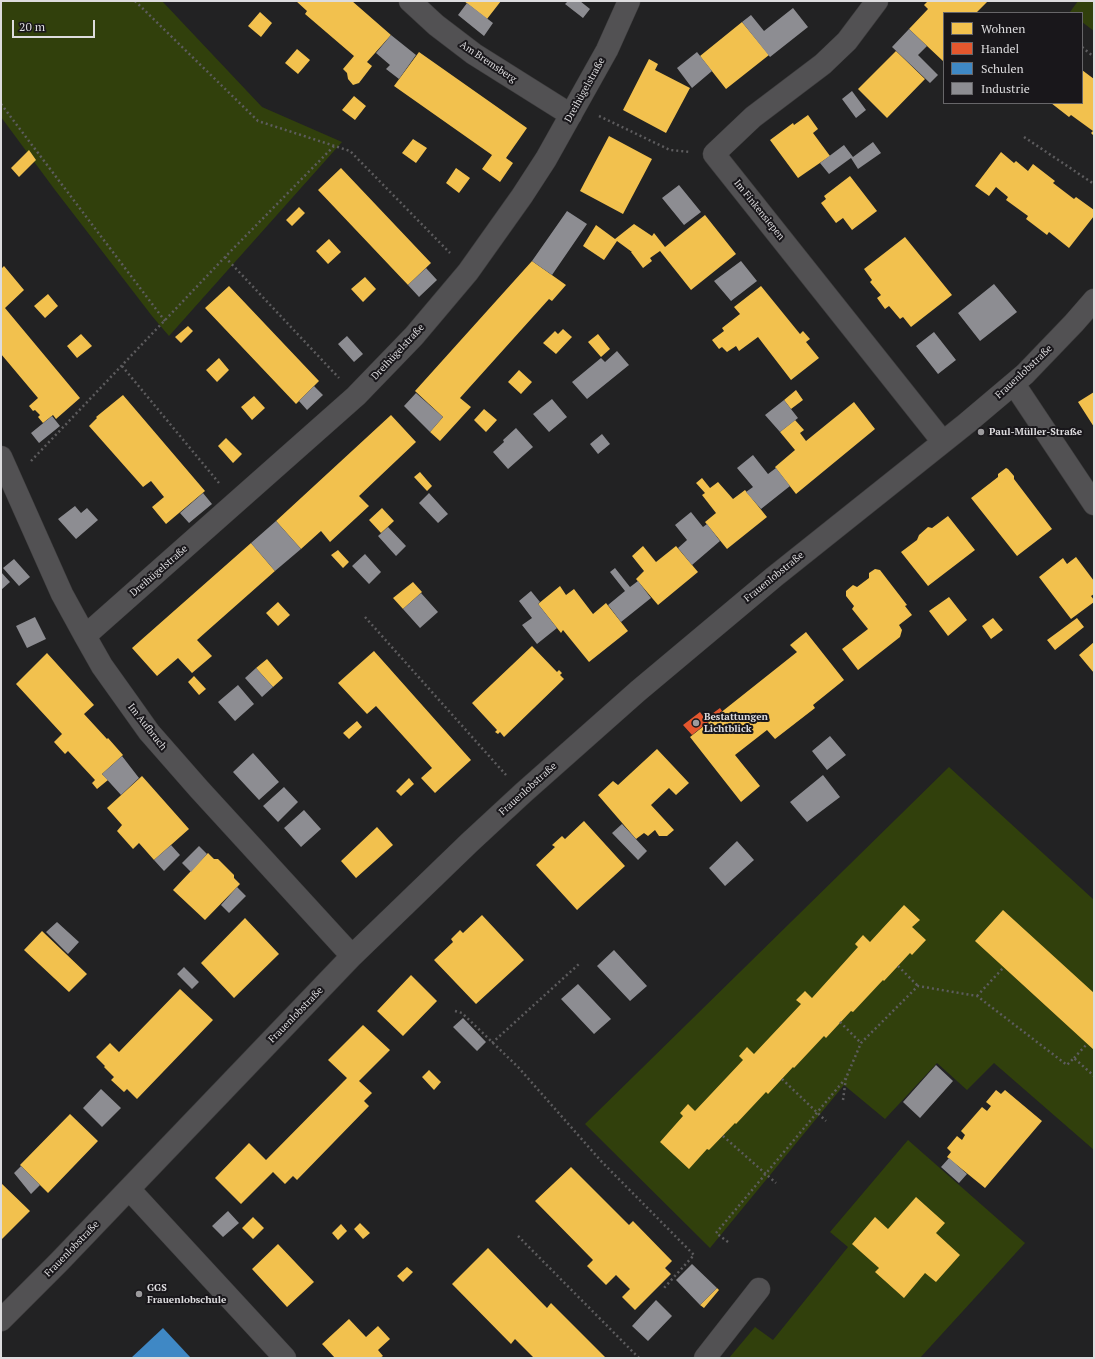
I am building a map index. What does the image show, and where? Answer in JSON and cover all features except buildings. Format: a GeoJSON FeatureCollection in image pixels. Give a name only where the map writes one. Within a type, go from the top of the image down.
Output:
{"type":"FeatureCollection","features":[{"type":"Feature","properties":{"kind":"street","name":"Am Bremsberg"},"geometry":{"type":"LineString","coordinates":[[410,1],[436,25],[474,54],[571,115]]}},
{"type":"Feature","properties":{"kind":"street","name":"Dreihügelstraße"},"geometry":{"type":"LineString","coordinates":[[85,636],[356,396],[414,336],[468,272],[546,160],[607,50],[629,1]]}},
{"type":"Feature","properties":{"kind":"street"},"geometry":{"type":"LineString","coordinates":[[714,154],[753,117],[824,64],[846,41],[877,1]]}},
{"type":"Feature","properties":{"kind":"street","name":"Im Finkensiepen"},"geometry":{"type":"LineString","coordinates":[[714,154],[943,442]]}},
{"type":"Feature","properties":{"kind":"street","name":"Frauenlobstraße"},"geometry":{"type":"LineString","coordinates":[[1,1320],[59,1262],[352,956],[469,843],[638,691],[768,582],[1014,384],[1074,323],[1094,300]]}},
{"type":"Feature","properties":{"kind":"street"},"geometry":{"type":"LineString","coordinates":[[1014,384],[1094,504]]}},
{"type":"Feature","properties":{"kind":"street","name":"Im Aufbruch"},"geometry":{"type":"LineString","coordinates":[[1,457],[62,594],[102,666],[149,732],[199,789],[352,956]]}},
{"type":"Feature","properties":{"kind":"street"},"geometry":{"type":"LineString","coordinates":[[129,1189],[285,1358]]}},
{"type":"Feature","properties":{"kind":"street"},"geometry":{"type":"LineString","coordinates":[[705,1358],[759,1289]]}},
{"type":"Feature","properties":{"kind":"path"},"geometry":{"type":"LineString","coordinates":[[135,1],[258,121],[350,151],[468,272]]}},
{"type":"Feature","properties":{"kind":"path"},"geometry":{"type":"LineString","coordinates":[[1083,48],[1094,56]]}},
{"type":"Feature","properties":{"kind":"path"},"geometry":{"type":"LineString","coordinates":[[1,104],[165,321]]}},
{"type":"Feature","properties":{"kind":"path"},"geometry":{"type":"LineString","coordinates":[[571,115],[592,112],[670,150],[714,154]]}},
{"type":"Feature","properties":{"kind":"path"},"geometry":{"type":"LineString","coordinates":[[1024,137],[1094,184]]}},
{"type":"Feature","properties":{"kind":"path"},"geometry":{"type":"LineString","coordinates":[[12,481],[225,257],[334,146]]}},
{"type":"Feature","properties":{"kind":"path"},"geometry":{"type":"LineString","coordinates":[[225,257],[356,396]]}},
{"type":"Feature","properties":{"kind":"path"},"geometry":{"type":"LineString","coordinates":[[122,366],[236,503]]}},
{"type":"Feature","properties":{"kind":"path"},"geometry":{"type":"LineString","coordinates":[[364,617],[523,793]]}},
{"type":"Feature","properties":{"kind":"path"},"geometry":{"type":"LineString","coordinates":[[492,1043],[579,964]]}},
{"type":"Feature","properties":{"kind":"path"},"geometry":{"type":"LineString","coordinates":[[898,966],[918,986],[977,996],[1067,1065],[1087,1044]]}},
{"type":"Feature","properties":{"kind":"path"},"geometry":{"type":"LineString","coordinates":[[977,996],[1004,967]]}},
{"type":"Feature","properties":{"kind":"path"},"geometry":{"type":"LineString","coordinates":[[843,1100],[846,1078],[861,1043],[918,986]]}},
{"type":"Feature","properties":{"kind":"path"},"geometry":{"type":"LineString","coordinates":[[455,1011],[462,1013],[518,1067],[601,1161],[694,1255],[664,1288]]}},
{"type":"Feature","properties":{"kind":"path"},"geometry":{"type":"LineString","coordinates":[[840,1022],[861,1043]]}},
{"type":"Feature","properties":{"kind":"path"},"geometry":{"type":"LineString","coordinates":[[1074,1058],[1094,1076]]}},
{"type":"Feature","properties":{"kind":"path"},"geometry":{"type":"LineString","coordinates":[[728,1242],[716,1232],[846,1078]]}},
{"type":"Feature","properties":{"kind":"path"},"geometry":{"type":"LineString","coordinates":[[782,1079],[826,1121]]}},
{"type":"Feature","properties":{"kind":"path"},"geometry":{"type":"LineString","coordinates":[[723,1136],[776,1183]]}},
{"type":"Feature","properties":{"kind":"path"},"geometry":{"type":"LineString","coordinates":[[518,1236],[639,1358]]}},
{"type":"Feature","properties":{"kind":"green space"},"geometry":{"type":"Polygon","coordinates":[[[1,1],[162,1],[262,107],[342,142],[169,336],[55,190],[1,117],[1,1]]]}},
{"type":"Feature","properties":{"kind":"green space"},"geometry":{"type":"Polygon","coordinates":[[[1078,1],[1094,1],[1094,31],[1083,23],[1083,12],[1070,12],[1078,1]]]}},
{"type":"Feature","properties":{"kind":"green space"},"geometry":{"type":"Polygon","coordinates":[[[949,767],[1094,900],[1094,1150],[994,1063],[967,1090],[937,1063],[885,1119],[844,1085],[710,1248],[585,1124],[949,767]]]}},
{"type":"Feature","properties":{"kind":"green space"},"geometry":{"type":"Polygon","coordinates":[[[908,1140],[1025,1243],[920,1358],[729,1358],[755,1327],[773,1340],[848,1247],[830,1232],[908,1140]]]}},
{"type":"Feature","properties":{"kind":"place","name":"Paul-Müller-Straße"},"geometry":{"type":"Point","coordinates":[981,432]}},
{"type":"Feature","properties":{"kind":"place","name":"Bestattungen Lichtblick"},"geometry":{"type":"Point","coordinates":[696,723]}},
{"type":"Feature","properties":{"kind":"place","name":"GGS Frauenlobschule"},"geometry":{"type":"Point","coordinates":[139,1294]}}]}
